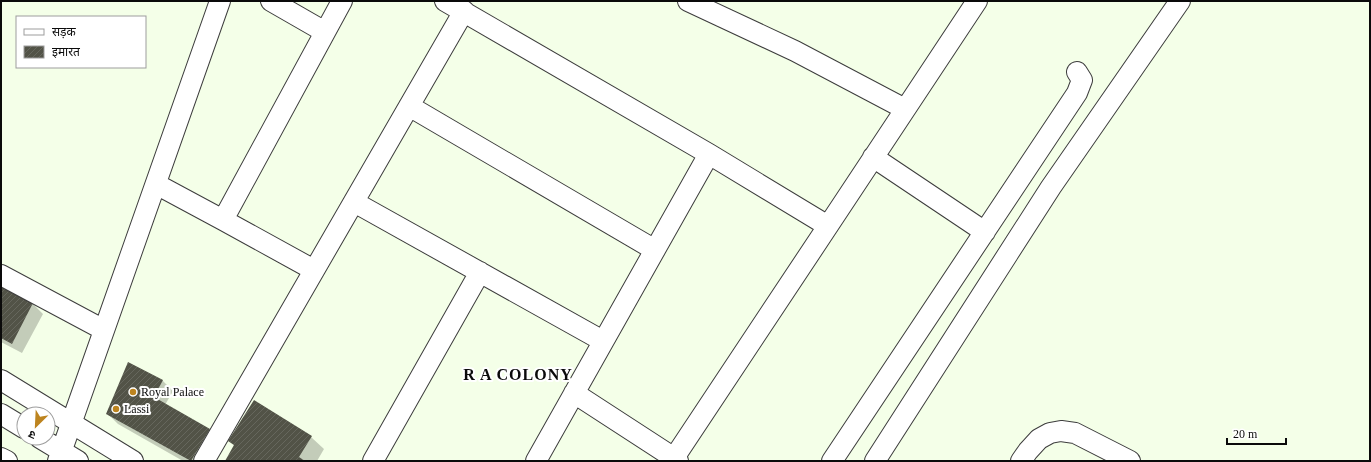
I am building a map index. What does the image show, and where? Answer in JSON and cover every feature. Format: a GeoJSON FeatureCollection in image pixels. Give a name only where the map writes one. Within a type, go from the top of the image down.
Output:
{"type":"FeatureCollection","features":[{"type":"Feature","properties":{"kind":"street"},"geometry":{"type":"LineString","coordinates":[[50,446],[66,458],[72,423],[220,1]]}},
{"type":"Feature","properties":{"kind":"street"},"geometry":{"type":"LineString","coordinates":[[271,1],[325,32]]}},
{"type":"Feature","properties":{"kind":"street"},"geometry":{"type":"LineString","coordinates":[[223,220],[342,1]]}},
{"type":"Feature","properties":{"kind":"street"},"geometry":{"type":"LineString","coordinates":[[445,1],[708,154],[828,226]]}},
{"type":"Feature","properties":{"kind":"street"},"geometry":{"type":"LineString","coordinates":[[690,1],[795,51],[905,109]]}},
{"type":"Feature","properties":{"kind":"street"},"geometry":{"type":"LineString","coordinates":[[574,393],[676,460],[873,157],[977,1]]}},
{"type":"Feature","properties":{"kind":"street"},"geometry":{"type":"LineString","coordinates":[[875,461],[1051,187],[1180,1]]}},
{"type":"Feature","properties":{"kind":"street"},"geometry":{"type":"LineString","coordinates":[[204,461],[464,11]]}},
{"type":"Feature","properties":{"kind":"street"},"geometry":{"type":"LineString","coordinates":[[832,461],[1077,93],[1082,80],[1077,72]]}},
{"type":"Feature","properties":{"kind":"street"},"geometry":{"type":"LineString","coordinates":[[409,106],[655,250]]}},
{"type":"Feature","properties":{"kind":"street"},"geometry":{"type":"LineString","coordinates":[[536,461],[708,154]]}},
{"type":"Feature","properties":{"kind":"street"},"geometry":{"type":"LineString","coordinates":[[873,157],[985,232]]}},
{"type":"Feature","properties":{"kind":"street"},"geometry":{"type":"LineString","coordinates":[[156,184],[314,270]]}},
{"type":"Feature","properties":{"kind":"street"},"geometry":{"type":"LineString","coordinates":[[354,202],[603,341]]}},
{"type":"Feature","properties":{"kind":"street"},"geometry":{"type":"LineString","coordinates":[[373,461],[480,272]]}},
{"type":"Feature","properties":{"kind":"street"},"geometry":{"type":"LineString","coordinates":[[1,275],[104,330]]}},
{"type":"Feature","properties":{"kind":"street"},"geometry":{"type":"LineString","coordinates":[[1,380],[133,461]]}},
{"type":"Feature","properties":{"kind":"street"},"geometry":{"type":"LineString","coordinates":[[1,414],[16,423]]}},
{"type":"Feature","properties":{"kind":"street"},"geometry":{"type":"LineString","coordinates":[[1021,461],[1039,439],[1050,433],[1062,431],[1075,433],[1130,461]]}},
{"type":"Feature","properties":{"kind":"street"},"geometry":{"type":"LineString","coordinates":[[1,458],[7,461]]}},
{"type":"Feature","properties":{"kind":"building"},"geometry":{"type":"Polygon","coordinates":[[[1,286],[33,303],[12,344],[1,338],[1,286]]]}},
{"type":"Feature","properties":{"kind":"building"},"geometry":{"type":"Polygon","coordinates":[[[128,362],[163,380],[154,397],[210,429],[191,461],[106,414],[128,362]]]}},
{"type":"Feature","properties":{"kind":"building"},"geometry":{"type":"Polygon","coordinates":[[[254,400],[312,436],[299,457],[305,461],[225,461],[234,445],[228,441],[254,400]]]}},
{"type":"Feature","properties":{"kind":"place","name":"Royal Palace"},"geometry":{"type":"Point","coordinates":[133,392]}},
{"type":"Feature","properties":{"kind":"place","name":"Lassi"},"geometry":{"type":"Point","coordinates":[116,409]}},
{"type":"Feature","properties":{"kind":"district","name":"R A COLONY"},"geometry":{"type":"Point","coordinates":[518,374]}}]}
